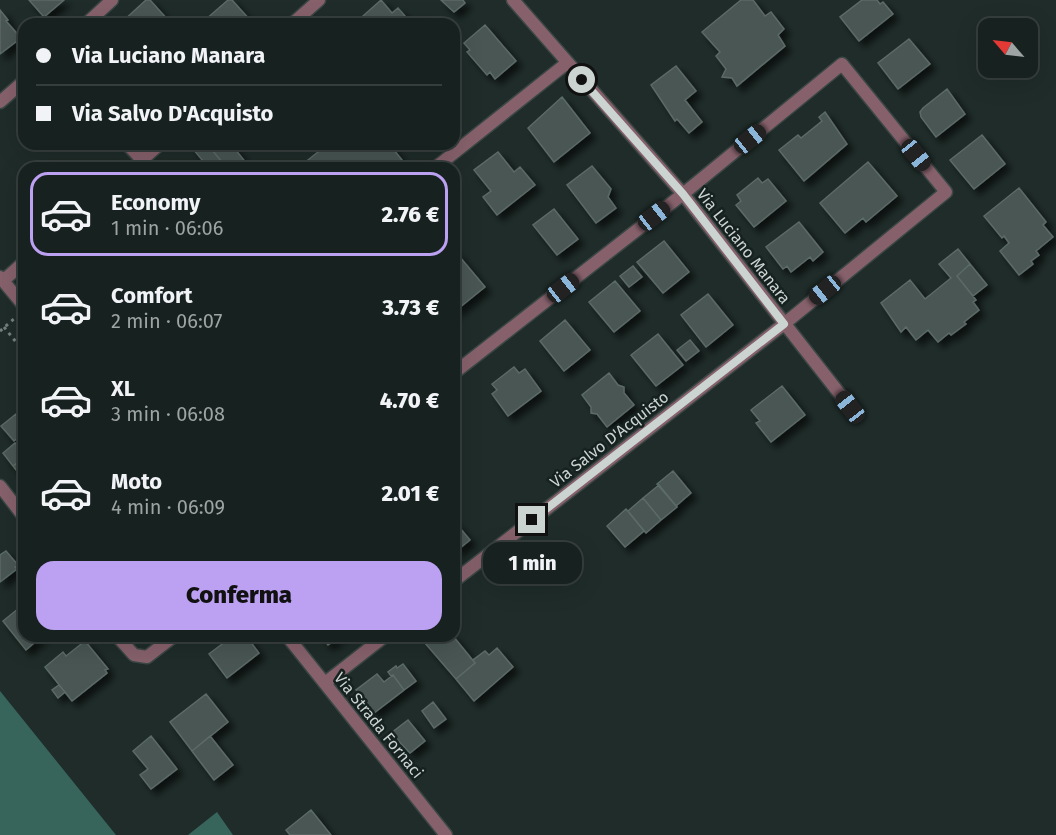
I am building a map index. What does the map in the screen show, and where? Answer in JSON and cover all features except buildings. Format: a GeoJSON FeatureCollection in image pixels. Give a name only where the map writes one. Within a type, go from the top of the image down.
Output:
{"type":"FeatureCollection","features":[{"type":"Feature","properties":{"kind":"street"},"geometry":{"type":"LineString","coordinates":[[93,18],[112,0]]}},
{"type":"Feature","properties":{"kind":"street"},"geometry":{"type":"LineString","coordinates":[[299,18],[319,0]]}},
{"type":"Feature","properties":{"kind":"street","name":"Via Luciano Manara"},"geometry":{"type":"LineString","coordinates":[[513,0],[683,194],[850,407]]}},
{"type":"Feature","properties":{"kind":"street"},"geometry":{"type":"LineString","coordinates":[[460,148],[567,63]]}},
{"type":"Feature","properties":{"kind":"street","name":"Via Salvo D'Acquisto"},"geometry":{"type":"LineString","coordinates":[[460,576],[784,324],[946,192],[842,64],[683,194]]}},
{"type":"Feature","properties":{"kind":"street"},"geometry":{"type":"LineString","coordinates":[[0,102],[18,86]]}},
{"type":"Feature","properties":{"kind":"street"},"geometry":{"type":"LineString","coordinates":[[140,162],[153,150]]}},
{"type":"Feature","properties":{"kind":"street"},"geometry":{"type":"LineString","coordinates":[[443,162],[458,150]]}},
{"type":"Feature","properties":{"kind":"street"},"geometry":{"type":"LineString","coordinates":[[460,369],[683,194]]}},
{"type":"Feature","properties":{"kind":"street"},"geometry":{"type":"LineString","coordinates":[[18,266],[1,279],[18,306]]}},
{"type":"Feature","properties":{"kind":"street"},"geometry":{"type":"LineString","coordinates":[[0,486],[18,509]]}},
{"type":"Feature","properties":{"kind":"street"},"geometry":{"type":"LineString","coordinates":[[122,642],[134,655],[147,657],[166,642]]}},
{"type":"Feature","properties":{"kind":"street","name":"Via Strada Fornaci"},"geometry":{"type":"LineString","coordinates":[[291,642],[446,835]]}},
{"type":"Feature","properties":{"kind":"street"},"geometry":{"type":"LineString","coordinates":[[325,683],[377,642]]}},
{"type":"Feature","properties":{"kind":"path"},"geometry":{"type":"LineString","coordinates":[[0,331],[18,314]]}},
{"type":"Feature","properties":{"kind":"path"},"geometry":{"type":"LineString","coordinates":[[4,327],[18,344]]}},
{"type":"Feature","properties":{"kind":"green space"},"geometry":{"type":"Polygon","coordinates":[[[0,691],[116,835],[0,835],[0,691]]]}},
{"type":"Feature","properties":{"kind":"green space"},"geometry":{"type":"Polygon","coordinates":[[[217,812],[233,835],[188,835],[217,812]]]}},
{"type":"Feature","properties":{"kind":"route"},"geometry":{"type":"LineString","coordinates":[[532,520],[784,324],[683,194],[582,80]]}}]}
